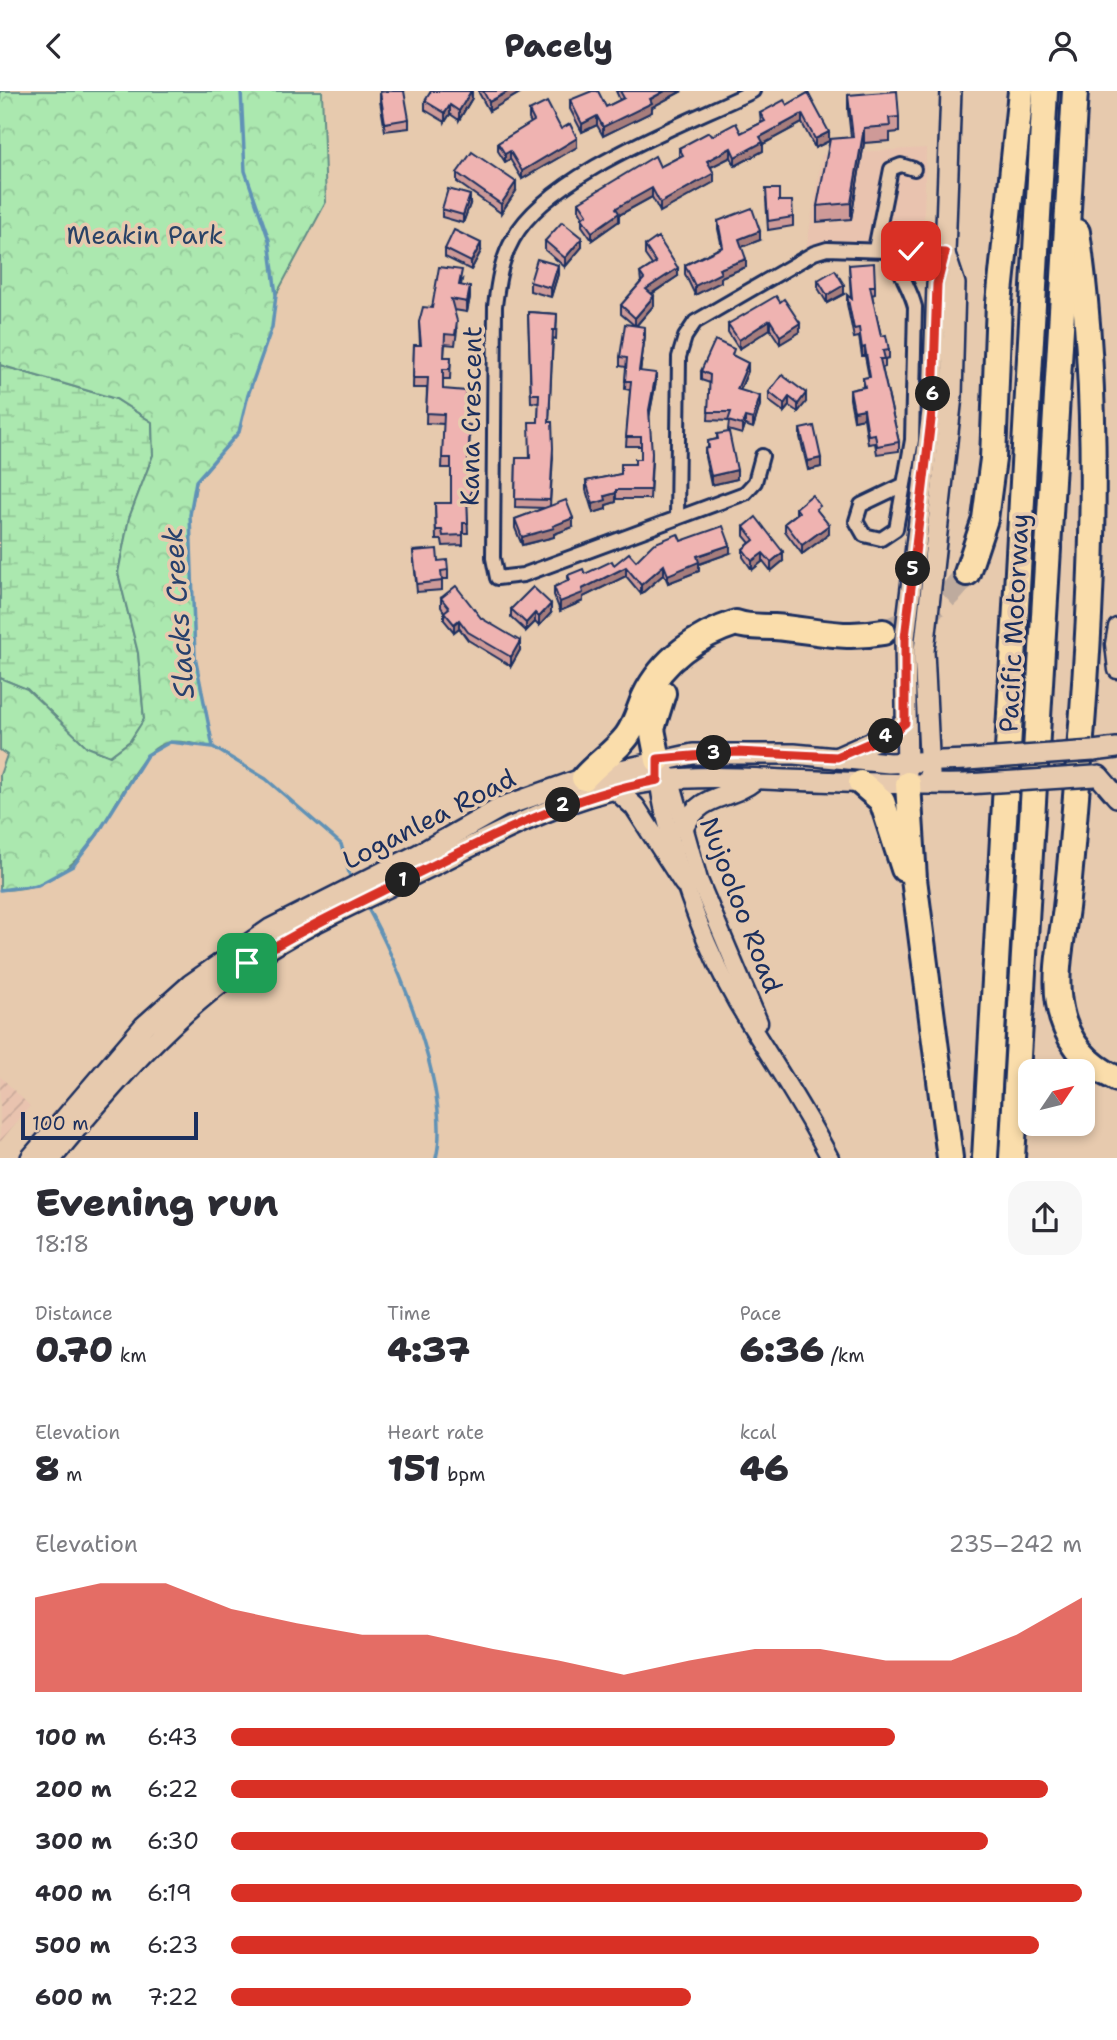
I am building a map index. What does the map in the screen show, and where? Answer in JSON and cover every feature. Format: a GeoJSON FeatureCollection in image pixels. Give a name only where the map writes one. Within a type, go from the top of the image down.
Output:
{"type":"FeatureCollection","features":[{"type":"Feature","properties":{"kind":"highway"},"geometry":{"type":"LineString","coordinates":[[967,573],[985,519],[993,459],[999,303],[1021,91]]}},
{"type":"Feature","properties":{"kind":"highway","name":"Pacific Motorway"},"geometry":{"type":"LineString","coordinates":[[985,1158],[1045,91]]}},
{"type":"Feature","properties":{"kind":"highway","name":"Pacific Motorway"},"geometry":{"type":"LineString","coordinates":[[1012,1158],[1075,91]]}},
{"type":"Feature","properties":{"kind":"highway"},"geometry":{"type":"LineString","coordinates":[[1069,180],[1087,302],[1093,449],[1082,725],[1059,956],[1059,1003],[1069,1037],[1080,1052],[1091,1063],[1117,1079]]}},
{"type":"Feature","properties":{"kind":"highway"},"geometry":{"type":"LineString","coordinates":[[584,778],[628,735],[650,688],[675,656],[689,645],[721,628],[736,623],[747,627],[773,627],[855,637],[883,632]]}},
{"type":"Feature","properties":{"kind":"highway"},"geometry":{"type":"LineString","coordinates":[[662,773],[652,729],[653,717],[668,687],[697,657],[740,635],[747,627]]}},
{"type":"Feature","properties":{"kind":"highway"},"geometry":{"type":"LineString","coordinates":[[915,777],[915,886],[950,1158]]}},
{"type":"Feature","properties":{"kind":"highway"},"geometry":{"type":"LineString","coordinates":[[862,783],[882,801],[903,867],[915,886]]}},
{"type":"Feature","properties":{"kind":"main road"},"geometry":{"type":"LineString","coordinates":[[915,777],[905,723],[905,638],[933,403],[937,284],[945,253],[951,91]]}},
{"type":"Feature","properties":{"kind":"main road"},"geometry":{"type":"LineString","coordinates":[[930,762],[923,651],[953,395],[955,284],[945,253]]}},
{"type":"Feature","properties":{"kind":"main road"},"geometry":{"type":"LineString","coordinates":[[837,757],[891,734],[905,723]]}},
{"type":"Feature","properties":{"kind":"main road","name":"Loganlea Road"},"geometry":{"type":"LineString","coordinates":[[422,862],[502,807],[584,778],[662,773],[862,783],[915,777],[930,762],[1117,748]]}},
{"type":"Feature","properties":{"kind":"main road","name":"Loganlea Road"},"geometry":{"type":"LineString","coordinates":[[31,1158],[144,1026],[191,984],[241,947],[296,924],[422,862],[555,807],[737,752],[837,757],[915,777],[967,784],[1103,775]]}},
{"type":"Feature","properties":{"kind":"main road"},"geometry":{"type":"LineString","coordinates":[[1103,775],[1117,797]]}},
{"type":"Feature","properties":{"kind":"main road"},"geometry":{"type":"LineString","coordinates":[[683,828],[690,816],[705,801],[743,789],[756,779]]}},
{"type":"Feature","properties":{"kind":"main road"},"geometry":{"type":"LineString","coordinates":[[615,789],[635,807],[684,883]]}},
{"type":"Feature","properties":{"kind":"main road","name":"Loganlea Road"},"geometry":{"type":"LineString","coordinates":[[52,1158],[154,1040],[199,999],[296,924]]}},
{"type":"Feature","properties":{"kind":"street","name":"Kana Crescent"},"geometry":{"type":"LineString","coordinates":[[753,91],[560,187],[532,213],[513,238],[499,271],[495,306],[493,545],[497,578],[523,575],[745,493],[754,482],[762,457]]}},
{"type":"Feature","properties":{"kind":"street"},"geometry":{"type":"LineString","coordinates":[[875,249],[891,169],[901,165],[914,169]]}},
{"type":"Feature","properties":{"kind":"street"},"geometry":{"type":"LineString","coordinates":[[677,518],[679,357],[685,337],[695,322],[814,253],[844,247],[945,253]]}},
{"type":"Feature","properties":{"kind":"street"},"geometry":{"type":"LineString","coordinates":[[898,251],[897,271],[908,286],[915,307],[912,440],[896,529],[881,539],[863,534],[856,520],[861,505],[903,485]]}},
{"type":"Feature","properties":{"kind":"street"},"geometry":{"type":"LineString","coordinates":[[1117,627],[1114,644],[1117,670]]}},
{"type":"Feature","properties":{"kind":"street","name":"Nujooloo Road"},"geometry":{"type":"LineString","coordinates":[[662,773],[699,880],[769,1051]]}},
{"type":"Feature","properties":{"kind":"street","name":"Nujooloo Road"},"geometry":{"type":"LineString","coordinates":[[662,773],[684,883],[716,962],[747,1020],[769,1051],[830,1158]]}},
{"type":"Feature","properties":{"kind":"shaded area"},"geometry":{"type":"Polygon","coordinates":[[[926,148],[923,247],[846,242],[806,251],[822,154],[926,148]]]}},
{"type":"Feature","properties":{"kind":"shaded area"},"geometry":{"type":"Polygon","coordinates":[[[0,1076],[30,1106],[0,1142],[0,1076]]]}},
{"type":"Feature","properties":{"kind":"green space","name":"Meakin Park"},"geometry":{"type":"Polygon","coordinates":[[[0,91],[322,91],[326,202],[276,295],[272,327],[248,395],[239,432],[197,481],[190,515],[195,657],[213,747],[180,741],[158,746],[141,763],[83,853],[67,868],[48,880],[26,888],[0,890],[0,775],[7,755],[0,750],[0,678],[27,689],[87,747],[110,756],[130,741],[144,719],[138,653],[118,573],[129,518],[153,455],[152,422],[116,399],[0,365],[0,91]]]}},
{"type":"Feature","properties":{"kind":"green space"},"geometry":{"type":"Polygon","coordinates":[[[0,365],[116,399],[152,422],[153,455],[129,518],[118,573],[138,653],[144,720],[130,741],[110,756],[87,747],[27,689],[0,678],[0,365]]]}},
{"type":"Feature","properties":{"kind":"building"},"geometry":{"type":"Polygon","coordinates":[[[404,91],[409,119],[385,123],[380,92],[404,91]]]}},
{"type":"Feature","properties":{"kind":"building"},"geometry":{"type":"Polygon","coordinates":[[[431,91],[471,91],[459,111],[450,105],[445,113],[425,101],[431,91]]]}},
{"type":"Feature","properties":{"kind":"building"},"geometry":{"type":"Polygon","coordinates":[[[483,91],[509,91],[489,102],[483,91]]]}},
{"type":"Feature","properties":{"kind":"building"},"geometry":{"type":"Polygon","coordinates":[[[598,91],[606,107],[624,98],[620,91],[665,91],[650,99],[652,103],[603,127],[597,116],[582,124],[570,100],[598,91]]]}},
{"type":"Feature","properties":{"kind":"building"},"geometry":{"type":"Polygon","coordinates":[[[897,91],[899,117],[889,118],[890,126],[864,128],[851,203],[817,206],[830,139],[853,137],[848,95],[897,91]]]}},
{"type":"Feature","properties":{"kind":"building"},"geometry":{"type":"Polygon","coordinates":[[[808,93],[829,132],[815,139],[802,114],[760,137],[763,142],[735,157],[731,148],[707,161],[714,173],[660,203],[652,188],[616,208],[619,213],[592,232],[582,218],[587,214],[579,202],[655,156],[660,167],[683,155],[679,148],[709,132],[712,136],[736,123],[741,133],[765,121],[760,113],[784,100],[787,105],[808,93]]]}},
{"type":"Feature","properties":{"kind":"building"},"geometry":{"type":"Polygon","coordinates":[[[547,102],[561,129],[570,124],[577,138],[522,171],[510,151],[505,154],[498,143],[534,121],[529,111],[547,102]]]}},
{"type":"Feature","properties":{"kind":"building"},"geometry":{"type":"Polygon","coordinates":[[[472,152],[516,182],[501,204],[457,173],[472,152]]]}},
{"type":"Feature","properties":{"kind":"building"},"geometry":{"type":"Polygon","coordinates":[[[448,189],[470,195],[463,215],[442,209],[448,189]]]}},
{"type":"Feature","properties":{"kind":"building"},"geometry":{"type":"Polygon","coordinates":[[[766,189],[779,189],[779,201],[792,201],[793,217],[768,221],[766,189]]]}},
{"type":"Feature","properties":{"kind":"building"},"geometry":{"type":"Polygon","coordinates":[[[752,208],[760,231],[739,239],[746,259],[719,269],[721,273],[695,286],[685,265],[723,247],[718,221],[752,208]]]}},
{"type":"Feature","properties":{"kind":"building"},"geometry":{"type":"Polygon","coordinates":[[[562,222],[582,238],[565,258],[545,241],[562,222]]]}},
{"type":"Feature","properties":{"kind":"building"},"geometry":{"type":"Polygon","coordinates":[[[454,230],[481,243],[471,262],[445,249],[454,230]]]}},
{"type":"Feature","properties":{"kind":"building"},"geometry":{"type":"Polygon","coordinates":[[[658,237],[678,268],[646,289],[654,296],[635,318],[621,305],[644,279],[640,273],[656,263],[645,246],[658,237]]]}},
{"type":"Feature","properties":{"kind":"building"},"geometry":{"type":"Polygon","coordinates":[[[537,259],[558,265],[551,288],[530,282],[537,259]]]}},
{"type":"Feature","properties":{"kind":"building"},"geometry":{"type":"Polygon","coordinates":[[[874,263],[875,286],[870,286],[881,336],[886,335],[889,350],[883,351],[885,359],[880,359],[899,442],[877,446],[875,434],[868,435],[864,409],[854,411],[850,390],[865,387],[863,378],[870,377],[865,347],[862,348],[859,328],[854,329],[847,295],[852,299],[849,265],[874,263]]]}},
{"type":"Feature","properties":{"kind":"building"},"geometry":{"type":"Polygon","coordinates":[[[439,267],[462,270],[459,285],[470,287],[467,302],[451,299],[457,321],[455,335],[445,334],[444,357],[451,357],[450,369],[443,369],[443,389],[466,391],[465,424],[470,425],[468,463],[471,463],[471,495],[467,495],[468,523],[463,523],[463,535],[443,536],[442,530],[436,530],[435,503],[451,503],[451,458],[442,458],[444,414],[426,413],[428,378],[413,378],[414,345],[421,345],[419,322],[423,307],[432,308],[439,267]]]}},
{"type":"Feature","properties":{"kind":"building"},"geometry":{"type":"Polygon","coordinates":[[[835,270],[844,285],[827,295],[818,280],[835,270]]]}},
{"type":"Feature","properties":{"kind":"building"},"geometry":{"type":"Polygon","coordinates":[[[776,296],[780,302],[784,299],[800,323],[780,336],[770,320],[739,340],[728,324],[776,296]]]}},
{"type":"Feature","properties":{"kind":"building"},"geometry":{"type":"Polygon","coordinates":[[[528,312],[557,314],[556,330],[553,330],[549,422],[552,422],[553,448],[550,500],[515,499],[516,458],[530,458],[529,422],[538,422],[539,394],[531,394],[528,312]]]}},
{"type":"Feature","properties":{"kind":"building"},"geometry":{"type":"Polygon","coordinates":[[[625,324],[645,327],[639,371],[656,373],[649,410],[652,453],[650,490],[616,490],[616,493],[605,496],[606,500],[593,504],[586,481],[621,474],[621,464],[635,464],[635,459],[641,459],[641,437],[626,437],[631,381],[625,381],[627,358],[620,357],[625,324]]]}},
{"type":"Feature","properties":{"kind":"building"},"geometry":{"type":"Polygon","coordinates":[[[715,340],[734,349],[732,355],[748,363],[737,389],[760,396],[753,419],[745,417],[742,425],[728,421],[731,412],[708,412],[710,375],[701,371],[715,340]]]}},
{"type":"Feature","properties":{"kind":"building"},"geometry":{"type":"Polygon","coordinates":[[[782,375],[806,393],[798,404],[789,397],[784,404],[769,392],[782,375]]]}},
{"type":"Feature","properties":{"kind":"building"},"geometry":{"type":"Polygon","coordinates":[[[814,426],[821,458],[808,461],[800,429],[814,426]]]}},
{"type":"Feature","properties":{"kind":"building"},"geometry":{"type":"Polygon","coordinates":[[[729,432],[737,470],[711,476],[705,449],[709,448],[708,441],[718,439],[717,434],[729,432]]]}},
{"type":"Feature","properties":{"kind":"building"},"geometry":{"type":"Polygon","coordinates":[[[812,495],[820,506],[816,509],[829,525],[802,545],[785,523],[799,512],[796,508],[812,495]]]}},
{"type":"Feature","properties":{"kind":"building"},"geometry":{"type":"Polygon","coordinates":[[[566,500],[573,518],[553,526],[554,528],[522,537],[515,519],[566,500]]]}},
{"type":"Feature","properties":{"kind":"building"},"geometry":{"type":"Polygon","coordinates":[[[756,517],[783,552],[771,562],[763,553],[752,561],[743,549],[754,540],[744,527],[756,517]]]}},
{"type":"Feature","properties":{"kind":"building"},"geometry":{"type":"Polygon","coordinates":[[[723,526],[730,545],[697,556],[699,562],[668,575],[664,565],[641,585],[626,567],[582,589],[583,593],[560,602],[554,587],[570,580],[568,575],[583,569],[585,574],[612,561],[614,565],[629,553],[636,561],[653,544],[678,534],[681,541],[723,526]]]}},
{"type":"Feature","properties":{"kind":"building"},"geometry":{"type":"Polygon","coordinates":[[[437,549],[438,561],[447,560],[448,570],[441,571],[442,581],[417,584],[413,551],[437,549]]]}},
{"type":"Feature","properties":{"kind":"building"},"geometry":{"type":"Polygon","coordinates":[[[456,586],[481,618],[520,641],[511,657],[468,632],[459,620],[454,624],[444,612],[449,608],[441,598],[456,586]]]}},
{"type":"Feature","properties":{"kind":"building"},"geometry":{"type":"Polygon","coordinates":[[[533,587],[551,604],[539,617],[535,613],[526,623],[511,609],[533,587]]]}},
{"type":"Feature","properties":{"kind":"waterway","name":"Slacks Creek"},"geometry":{"type":"LineString","coordinates":[[213,747],[195,657],[190,515],[196,481],[239,432],[248,395],[272,327],[276,295],[269,240],[245,171],[241,91]]}},
{"type":"Feature","properties":{"kind":"waterway"},"geometry":{"type":"LineString","coordinates":[[0,890],[38,885],[73,866],[97,835],[147,755],[170,742],[213,747],[266,779],[341,844],[351,880]]}},
{"type":"Feature","properties":{"kind":"waterway","name":"Slacks Creek"},"geometry":{"type":"LineString","coordinates":[[366,905],[407,993],[430,1065],[439,1131],[436,1158]]}},
{"type":"Feature","properties":{"kind":"tunnel"},"geometry":{"type":"LineString","coordinates":[[883,632],[930,610],[948,595],[967,573]]}},
{"type":"Feature","properties":{"kind":"route"},"geometry":{"type":"LineString","coordinates":[[247,963],[300,932],[555,807],[615,789],[658,780],[658,759],[737,752],[837,757],[891,734],[905,723],[905,638],[933,403],[937,284],[945,253],[911,251]]}}]}
